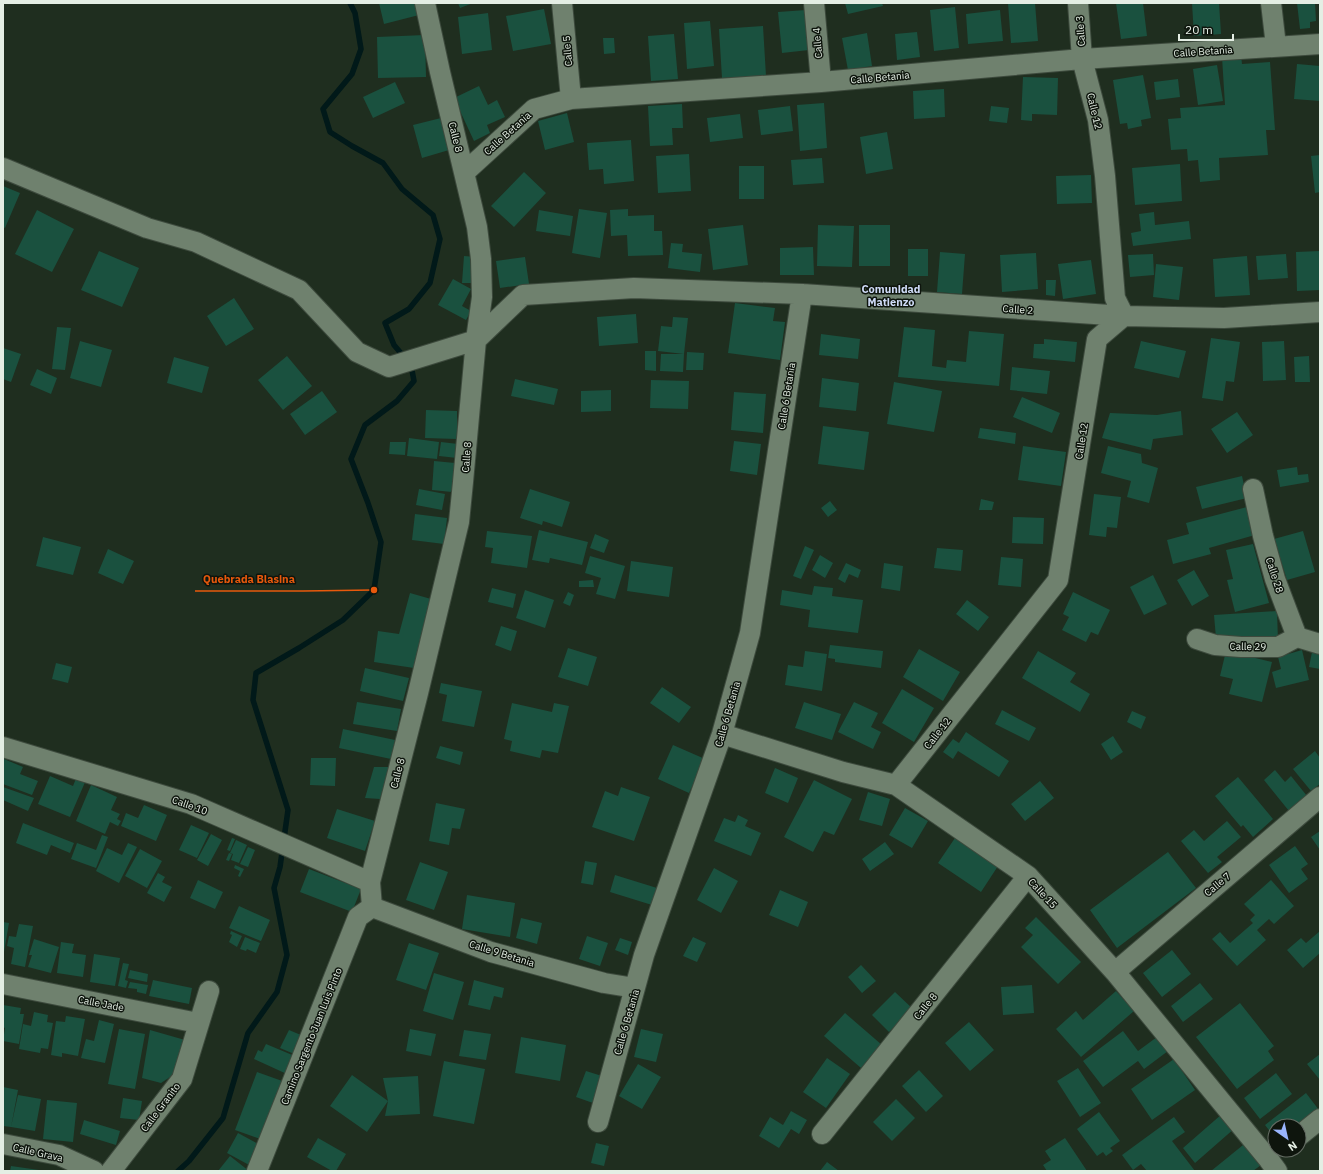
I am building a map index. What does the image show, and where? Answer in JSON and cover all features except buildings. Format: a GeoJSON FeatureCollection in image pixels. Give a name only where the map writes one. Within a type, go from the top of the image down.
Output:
{"type":"FeatureCollection","features":[{"type":"Feature","properties":{"kind":"street","name":"Calle 8"},"geometry":{"type":"LineString","coordinates":[[372,907],[370,882],[422,678],[459,522],[464,482],[476,340],[482,297],[481,259],[477,227],[425,3]]}},
{"type":"Feature","properties":{"kind":"street","name":"Calle 5"},"geometry":{"type":"LineString","coordinates":[[562,3],[571,99]]}},
{"type":"Feature","properties":{"kind":"street","name":"Calle 4"},"geometry":{"type":"LineString","coordinates":[[814,3],[821,82]]}},
{"type":"Feature","properties":{"kind":"street","name":"Calle 3"},"geometry":{"type":"LineString","coordinates":[[1078,3],[1082,59]]}},
{"type":"Feature","properties":{"kind":"street"},"geometry":{"type":"LineString","coordinates":[[1271,3],[1276,46]]}},
{"type":"Feature","properties":{"kind":"street","name":"Calle Betania"},"geometry":{"type":"LineString","coordinates":[[464,172],[534,109],[571,99],[821,82],[1082,59],[1320,44]]}},
{"type":"Feature","properties":{"kind":"street","name":"Calle 12"},"geometry":{"type":"LineString","coordinates":[[896,784],[1058,580],[1098,339],[1124,316],[1115,298],[1105,176],[1098,120],[1082,59]]}},
{"type":"Feature","properties":{"kind":"street"},"geometry":{"type":"LineString","coordinates":[[3,168],[147,228],[196,242],[299,290],[357,352],[389,367],[476,340]]}},
{"type":"Feature","properties":{"kind":"street","name":"Calle 2"},"geometry":{"type":"LineString","coordinates":[[476,340],[523,295],[634,288],[802,294],[1124,316],[1224,318],[1320,312]]}},
{"type":"Feature","properties":{"kind":"street","name":"Calle 6 Betania"},"geometry":{"type":"LineString","coordinates":[[598,1122],[644,956],[722,734],[750,634],[802,294]]}},
{"type":"Feature","properties":{"kind":"street","name":"Calle 28"},"geometry":{"type":"LineString","coordinates":[[1253,489],[1263,536],[1275,579],[1297,637]]}},
{"type":"Feature","properties":{"kind":"street"},"geometry":{"type":"LineString","coordinates":[[1297,637],[1320,644]]}},
{"type":"Feature","properties":{"kind":"street","name":"Calle 29"},"geometry":{"type":"LineString","coordinates":[[1197,639],[1215,645],[1278,647],[1297,637]]}},
{"type":"Feature","properties":{"kind":"street","name":"Calle 15"},"geometry":{"type":"LineString","coordinates":[[722,734],[843,772],[896,784],[1028,876],[1115,972],[1276,1160]]}},
{"type":"Feature","properties":{"kind":"street","name":"Calle 10"},"geometry":{"type":"LineString","coordinates":[[3,747],[191,804],[370,882]]}},
{"type":"Feature","properties":{"kind":"street","name":"Calle 7"},"geometry":{"type":"LineString","coordinates":[[1115,972],[1320,797]]}},
{"type":"Feature","properties":{"kind":"street","name":"Calle 8"},"geometry":{"type":"LineString","coordinates":[[822,1134],[1028,876]]}},
{"type":"Feature","properties":{"kind":"street","name":"Calle 9 Betania"},"geometry":{"type":"LineString","coordinates":[[372,907],[491,952],[604,983],[635,988]]}},
{"type":"Feature","properties":{"kind":"street","name":"Camino Sargento Juan Luis Pinto"},"geometry":{"type":"LineString","coordinates":[[257,1171],[358,917],[372,907]]}},
{"type":"Feature","properties":{"kind":"street","name":"Calle Jade"},"geometry":{"type":"LineString","coordinates":[[3,984],[198,1023]]}},
{"type":"Feature","properties":{"kind":"street","name":"Calle Granito"},"geometry":{"type":"LineString","coordinates":[[112,1171],[182,1079],[209,991]]}},
{"type":"Feature","properties":{"kind":"street"},"geometry":{"type":"LineString","coordinates":[[1307,1130],[1320,1119]]}},
{"type":"Feature","properties":{"kind":"street","name":"Calle Grava"},"geometry":{"type":"LineString","coordinates":[[3,1144],[59,1155],[94,1171]]}},
{"type":"Feature","properties":{"kind":"waterway"},"geometry":{"type":"LineString","coordinates":[[178,1171],[189,1161],[223,1118],[248,1033],[277,992],[287,955],[274,888],[280,867],[288,810],[253,700],[256,673],[343,620],[374,590],[381,542],[351,459],[365,425],[397,401],[414,381],[411,365],[394,345],[385,323],[409,309],[430,283],[440,239],[433,215],[402,189],[383,163],[330,132],[323,109],[352,74],[361,49],[355,13],[350,3]]}},
{"type":"Feature","properties":{"kind":"place","name":"Quebrada Blasina"},"geometry":{"type":"Point","coordinates":[374,590]}},
{"type":"Feature","properties":{"kind":"district","name":"Comunidad Matienzo"},"geometry":{"type":"Point","coordinates":[891,295]}}]}
